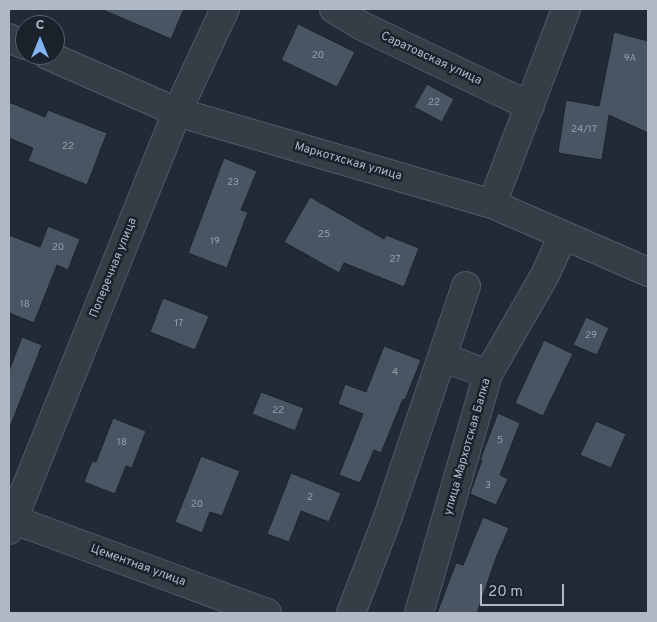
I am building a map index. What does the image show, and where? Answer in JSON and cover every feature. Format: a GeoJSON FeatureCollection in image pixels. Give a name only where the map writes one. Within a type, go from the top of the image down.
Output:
{"type":"FeatureCollection","features":[{"type":"Feature","properties":{"kind":"street","name":"Поперечная улица"},"geometry":{"type":"LineString","coordinates":[[10,523],[176,112],[225,9]]}},
{"type":"Feature","properties":{"kind":"street","name":"Саратовская улица"},"geometry":{"type":"LineString","coordinates":[[334,9],[362,26],[530,106]]}},
{"type":"Feature","properties":{"kind":"street"},"geometry":{"type":"LineString","coordinates":[[492,204],[566,9]]}},
{"type":"Feature","properties":{"kind":"street","name":"Маркотхская улица"},"geometry":{"type":"LineString","coordinates":[[65,63],[176,112],[492,204],[648,272]]}},
{"type":"Feature","properties":{"kind":"street","name":"улица Мархотская Балка"},"geometry":{"type":"LineString","coordinates":[[419,613],[488,374],[545,275],[563,234]]}},
{"type":"Feature","properties":{"kind":"street"},"geometry":{"type":"LineString","coordinates":[[351,613],[386,522],[466,286]]}},
{"type":"Feature","properties":{"kind":"street"},"geometry":{"type":"LineString","coordinates":[[442,357],[488,374]]}},
{"type":"Feature","properties":{"kind":"street","name":"Цементная улица"},"geometry":{"type":"LineString","coordinates":[[10,523],[267,613]]}},
{"type":"Feature","properties":{"kind":"building"},"geometry":{"type":"Polygon","coordinates":[[[101,9],[184,9],[171,39],[101,9]]]}},
{"type":"Feature","properties":{"kind":"building"},"geometry":{"type":"Polygon","coordinates":[[[298,24],[355,52],[337,87],[281,60],[298,24]]]}},
{"type":"Feature","properties":{"kind":"building"},"geometry":{"type":"Polygon","coordinates":[[[614,32],[648,41],[648,133],[609,115],[602,160],[558,153],[566,100],[599,106],[614,32]]]}},
{"type":"Feature","properties":{"kind":"building"},"geometry":{"type":"Polygon","coordinates":[[[427,84],[454,99],[442,122],[414,107],[427,84]]]}},
{"type":"Feature","properties":{"kind":"building"},"geometry":{"type":"Polygon","coordinates":[[[9,102],[45,117],[48,110],[107,133],[87,185],[28,161],[33,148],[9,138],[9,102]]]}},
{"type":"Feature","properties":{"kind":"building"},"geometry":{"type":"Polygon","coordinates":[[[224,158],[257,171],[241,210],[248,212],[227,268],[188,253],[224,158]]]}},
{"type":"Feature","properties":{"kind":"building"},"geometry":{"type":"Polygon","coordinates":[[[310,197],[384,239],[386,235],[419,248],[404,287],[344,263],[339,273],[284,242],[310,197]]]}},
{"type":"Feature","properties":{"kind":"building"},"geometry":{"type":"Polygon","coordinates":[[[48,226],[80,239],[68,270],[57,265],[34,323],[9,313],[9,235],[40,247],[48,226]]]}},
{"type":"Feature","properties":{"kind":"building"},"geometry":{"type":"Polygon","coordinates":[[[163,298],[209,316],[195,350],[150,332],[163,298]]]}},
{"type":"Feature","properties":{"kind":"building"},"geometry":{"type":"Polygon","coordinates":[[[586,317],[609,328],[597,355],[573,345],[586,317]]]}},
{"type":"Feature","properties":{"kind":"building"},"geometry":{"type":"Polygon","coordinates":[[[22,337],[42,345],[10,427],[9,371],[22,337]]]}},
{"type":"Feature","properties":{"kind":"building"},"geometry":{"type":"Polygon","coordinates":[[[544,340],[573,354],[543,416],[515,403],[544,340]]]}},
{"type":"Feature","properties":{"kind":"building"},"geometry":{"type":"Polygon","coordinates":[[[384,346],[421,360],[381,453],[374,450],[360,483],[339,475],[363,414],[338,404],[345,384],[366,392],[384,346]]]}},
{"type":"Feature","properties":{"kind":"building"},"geometry":{"type":"Polygon","coordinates":[[[261,392],[304,408],[295,431],[252,414],[261,392]]]}},
{"type":"Feature","properties":{"kind":"building"},"geometry":{"type":"Polygon","coordinates":[[[498,413],[520,423],[500,475],[508,479],[496,505],[470,494],[482,460],[480,460],[498,413]]]}},
{"type":"Feature","properties":{"kind":"building"},"geometry":{"type":"Polygon","coordinates":[[[113,418],[146,431],[132,468],[126,466],[115,494],[84,482],[92,461],[96,462],[113,418]]]}},
{"type":"Feature","properties":{"kind":"building"},"geometry":{"type":"Polygon","coordinates":[[[596,421],[626,434],[611,468],[580,455],[596,421]]]}},
{"type":"Feature","properties":{"kind":"building"},"geometry":{"type":"Polygon","coordinates":[[[201,456],[240,471],[222,516],[210,512],[202,533],[175,522],[201,456]]]}},
{"type":"Feature","properties":{"kind":"building"},"geometry":{"type":"Polygon","coordinates":[[[291,473],[341,493],[329,522],[301,511],[289,542],[267,534],[291,473]]]}},
{"type":"Feature","properties":{"kind":"building"},"geometry":{"type":"Polygon","coordinates":[[[483,517],[509,528],[496,558],[477,613],[437,613],[456,563],[463,565],[483,517]]]}}]}
